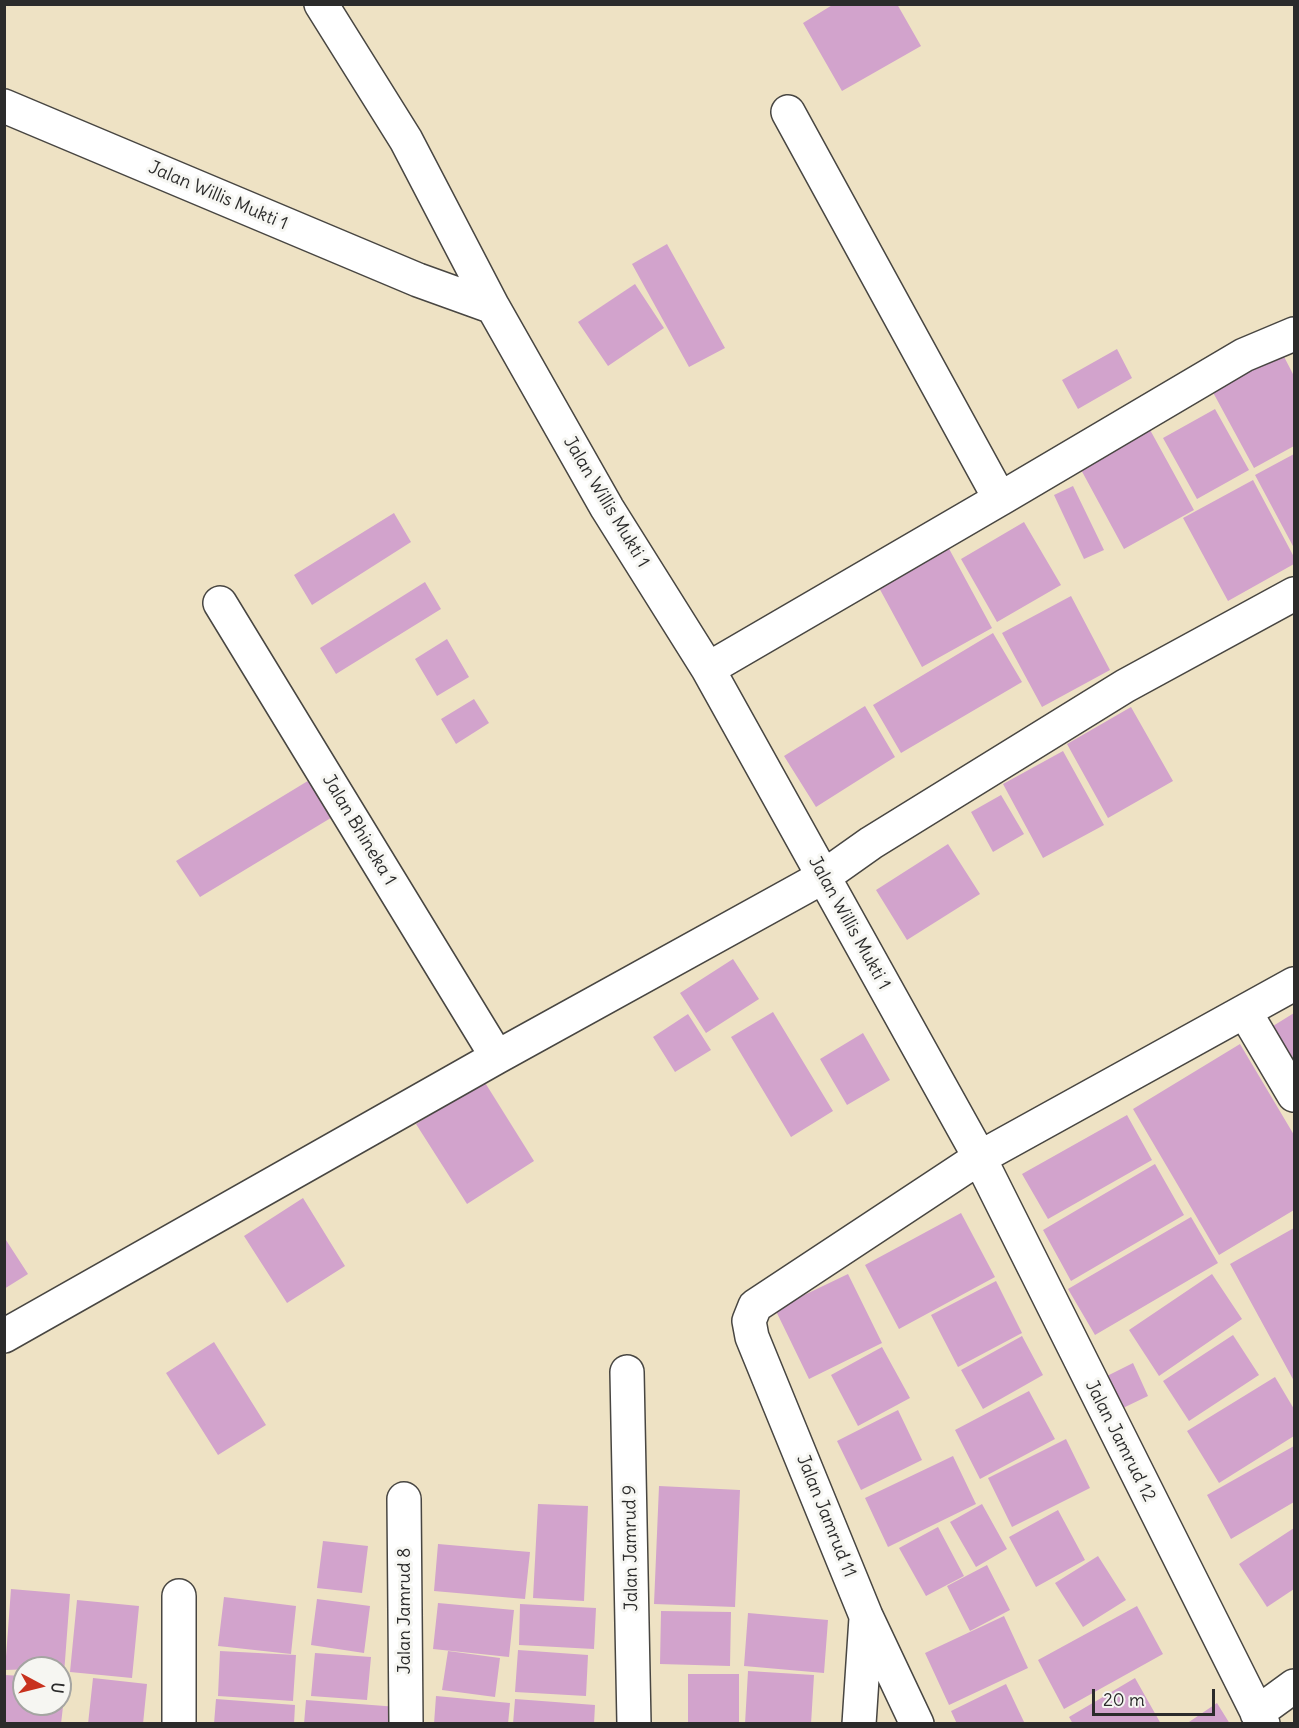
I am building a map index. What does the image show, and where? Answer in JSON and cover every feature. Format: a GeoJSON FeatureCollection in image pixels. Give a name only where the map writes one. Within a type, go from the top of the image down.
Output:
{"type":"FeatureCollection","features":[{"type":"Feature","properties":{"kind":"street"},"geometry":{"type":"LineString","coordinates":[[321,4],[405,140],[494,307]]}},
{"type":"Feature","properties":{"kind":"street","name":"Jalan Willis Mukti 1"},"geometry":{"type":"LineString","coordinates":[[4,106],[418,280],[494,307],[607,508],[708,669],[976,1152]]}},
{"type":"Feature","properties":{"kind":"street"},"geometry":{"type":"LineString","coordinates":[[788,112],[1000,499]]}},
{"type":"Feature","properties":{"kind":"street"},"geometry":{"type":"LineString","coordinates":[[708,669],[1244,355],[1294,334]]}},
{"type":"Feature","properties":{"kind":"street"},"geometry":{"type":"LineString","coordinates":[[4,1336],[823,877],[871,843],[1125,686],[1294,594]]}},
{"type":"Feature","properties":{"kind":"street","name":"Jalan Bhineka 1"},"geometry":{"type":"LineString","coordinates":[[220,603],[497,1058]]}},
{"type":"Feature","properties":{"kind":"street"},"geometry":{"type":"LineString","coordinates":[[976,1152],[1245,1012],[1294,984]]}},
{"type":"Feature","properties":{"kind":"street"},"geometry":{"type":"LineString","coordinates":[[1245,1012],[1294,1095]]}},
{"type":"Feature","properties":{"kind":"street","name":"Jalan Jamrud 11"},"geometry":{"type":"LineString","coordinates":[[916,1724],[866,1616],[752,1337],[749,1321],[755,1306],[976,1152]]}},
{"type":"Feature","properties":{"kind":"street","name":"Jalan Jamrud 12"},"geometry":{"type":"LineString","coordinates":[[976,1152],[1260,1718]]}},
{"type":"Feature","properties":{"kind":"street","name":"Jalan Jamrud 9"},"geometry":{"type":"LineString","coordinates":[[627,1372],[634,1724]]}},
{"type":"Feature","properties":{"kind":"street","name":"Jalan Jamrud 8"},"geometry":{"type":"LineString","coordinates":[[404,1499],[406,1724]]}},
{"type":"Feature","properties":{"kind":"street"},"geometry":{"type":"LineString","coordinates":[[178,1724],[179,1596]]}},
{"type":"Feature","properties":{"kind":"street"},"geometry":{"type":"LineString","coordinates":[[859,1724],[866,1616]]}},
{"type":"Feature","properties":{"kind":"street"},"geometry":{"type":"LineString","coordinates":[[1260,1718],[1294,1686]]}},
{"type":"Feature","properties":{"kind":"building"},"geometry":{"type":"Polygon","coordinates":[[[834,4],[897,4],[921,46],[842,91],[803,23],[834,4]]]}},
{"type":"Feature","properties":{"kind":"building"},"geometry":{"type":"Polygon","coordinates":[[[667,244],[725,348],[689,367],[632,264],[667,244]]]}},
{"type":"Feature","properties":{"kind":"building"},"geometry":{"type":"Polygon","coordinates":[[[635,284],[664,328],[608,366],[578,322],[635,284]]]}},
{"type":"Feature","properties":{"kind":"building"},"geometry":{"type":"Polygon","coordinates":[[[1279,347],[1294,376],[1294,446],[1254,468],[1209,385],[1279,347]]]}},
{"type":"Feature","properties":{"kind":"building"},"geometry":{"type":"Polygon","coordinates":[[[1117,349],[1132,378],[1078,409],[1062,380],[1117,349]]]}},
{"type":"Feature","properties":{"kind":"building"},"geometry":{"type":"Polygon","coordinates":[[[1215,409],[1249,470],[1197,499],[1163,438],[1215,409]]]}},
{"type":"Feature","properties":{"kind":"building"},"geometry":{"type":"Polygon","coordinates":[[[1149,428],[1194,510],[1124,549],[1079,466],[1149,428]]]}},
{"type":"Feature","properties":{"kind":"building"},"geometry":{"type":"Polygon","coordinates":[[[1294,454],[1294,548],[1255,475],[1294,454]]]}},
{"type":"Feature","properties":{"kind":"building"},"geometry":{"type":"Polygon","coordinates":[[[1253,480],[1294,557],[1294,564],[1228,601],[1183,518],[1253,480]]]}},
{"type":"Feature","properties":{"kind":"building"},"geometry":{"type":"Polygon","coordinates":[[[1073,486],[1104,550],[1084,559],[1054,495],[1073,486]]]}},
{"type":"Feature","properties":{"kind":"building"},"geometry":{"type":"Polygon","coordinates":[[[394,513],[411,542],[312,605],[294,575],[394,513]]]}},
{"type":"Feature","properties":{"kind":"building"},"geometry":{"type":"Polygon","coordinates":[[[1024,522],[1061,585],[997,622],[961,559],[1024,522]]]}},
{"type":"Feature","properties":{"kind":"building"},"geometry":{"type":"Polygon","coordinates":[[[947,545],[992,628],[922,667],[877,584],[947,545]]]}},
{"type":"Feature","properties":{"kind":"building"},"geometry":{"type":"Polygon","coordinates":[[[425,582],[441,609],[336,674],[320,648],[425,582]]]}},
{"type":"Feature","properties":{"kind":"building"},"geometry":{"type":"Polygon","coordinates":[[[1071,596],[1110,670],[1042,707],[1002,633],[1071,596]]]}},
{"type":"Feature","properties":{"kind":"building"},"geometry":{"type":"Polygon","coordinates":[[[993,633],[1022,682],[901,753],[873,705],[993,633]]]}},
{"type":"Feature","properties":{"kind":"building"},"geometry":{"type":"Polygon","coordinates":[[[447,639],[469,677],[437,696],[415,659],[447,639]]]}},
{"type":"Feature","properties":{"kind":"building"},"geometry":{"type":"Polygon","coordinates":[[[474,699],[489,723],[456,744],[441,719],[474,699]]]}},
{"type":"Feature","properties":{"kind":"building"},"geometry":{"type":"Polygon","coordinates":[[[865,706],[895,757],[816,807],[784,756],[865,706]]]}},
{"type":"Feature","properties":{"kind":"building"},"geometry":{"type":"Polygon","coordinates":[[[1131,707],[1173,781],[1108,818],[1067,744],[1131,707]]]}},
{"type":"Feature","properties":{"kind":"building"},"geometry":{"type":"Polygon","coordinates":[[[1063,751],[1104,825],[1043,858],[1003,784],[1063,751]]]}},
{"type":"Feature","properties":{"kind":"building"},"geometry":{"type":"Polygon","coordinates":[[[316,776],[339,813],[200,897],[176,861],[316,776]]]}},
{"type":"Feature","properties":{"kind":"building"},"geometry":{"type":"Polygon","coordinates":[[[1001,795],[1024,834],[993,852],[971,812],[1001,795]]]}},
{"type":"Feature","properties":{"kind":"building"},"geometry":{"type":"Polygon","coordinates":[[[948,844],[980,894],[907,940],[876,890],[948,844]]]}},
{"type":"Feature","properties":{"kind":"building"},"geometry":{"type":"Polygon","coordinates":[[[733,959],[759,999],[706,1033],[680,993],[733,959]]]}},
{"type":"Feature","properties":{"kind":"building"},"geometry":{"type":"Polygon","coordinates":[[[773,1012],[833,1111],[791,1137],[731,1037],[773,1012]]]}},
{"type":"Feature","properties":{"kind":"building"},"geometry":{"type":"Polygon","coordinates":[[[1294,1013],[1294,1060],[1273,1026],[1294,1013]]]}},
{"type":"Feature","properties":{"kind":"building"},"geometry":{"type":"Polygon","coordinates":[[[688,1014],[711,1050],[675,1072],[653,1037],[688,1014]]]}},
{"type":"Feature","properties":{"kind":"building"},"geometry":{"type":"Polygon","coordinates":[[[863,1033],[890,1080],[847,1105],[820,1059],[863,1033]]]}},
{"type":"Feature","properties":{"kind":"building"},"geometry":{"type":"Polygon","coordinates":[[[1240,1044],[1294,1135],[1294,1210],[1219,1255],[1133,1109],[1240,1044]]]}},
{"type":"Feature","properties":{"kind":"building"},"geometry":{"type":"Polygon","coordinates":[[[484,1081],[534,1161],[467,1204],[416,1124],[484,1081]]]}},
{"type":"Feature","properties":{"kind":"building"},"geometry":{"type":"Polygon","coordinates":[[[1127,1115],[1152,1160],[1048,1219],[1022,1174],[1127,1115]]]}},
{"type":"Feature","properties":{"kind":"building"},"geometry":{"type":"Polygon","coordinates":[[[1155,1164],[1184,1215],[1071,1281],[1043,1230],[1155,1164]]]}},
{"type":"Feature","properties":{"kind":"building"},"geometry":{"type":"Polygon","coordinates":[[[303,1198],[345,1266],[287,1303],[244,1236],[303,1198]]]}},
{"type":"Feature","properties":{"kind":"building"},"geometry":{"type":"Polygon","coordinates":[[[961,1213],[995,1277],[899,1329],[865,1265],[961,1213]]]}},
{"type":"Feature","properties":{"kind":"building"},"geometry":{"type":"Polygon","coordinates":[[[1191,1217],[1218,1263],[1095,1335],[1068,1289],[1191,1217]]]}},
{"type":"Feature","properties":{"kind":"building"},"geometry":{"type":"Polygon","coordinates":[[[1294,1228],[1294,1381],[1230,1264],[1294,1228]]]}},
{"type":"Feature","properties":{"kind":"building"},"geometry":{"type":"Polygon","coordinates":[[[4,1237],[28,1274],[4,1289],[4,1237]]]}},
{"type":"Feature","properties":{"kind":"building"},"geometry":{"type":"Polygon","coordinates":[[[848,1274],[882,1343],[809,1379],[775,1309],[848,1274]]]}},
{"type":"Feature","properties":{"kind":"building"},"geometry":{"type":"Polygon","coordinates":[[[1212,1274],[1242,1319],[1159,1376],[1129,1330],[1212,1274]]]}},
{"type":"Feature","properties":{"kind":"building"},"geometry":{"type":"Polygon","coordinates":[[[996,1281],[1022,1333],[958,1367],[931,1315],[996,1281]]]}},
{"type":"Feature","properties":{"kind":"building"},"geometry":{"type":"Polygon","coordinates":[[[1233,1335],[1259,1375],[1189,1421],[1163,1381],[1233,1335]]]}},
{"type":"Feature","properties":{"kind":"building"},"geometry":{"type":"Polygon","coordinates":[[[1022,1336],[1043,1375],[983,1409],[961,1370],[1022,1336]]]}},
{"type":"Feature","properties":{"kind":"building"},"geometry":{"type":"Polygon","coordinates":[[[214,1342],[266,1425],[218,1455],[166,1373],[214,1342]]]}},
{"type":"Feature","properties":{"kind":"building"},"geometry":{"type":"Polygon","coordinates":[[[882,1347],[910,1398],[858,1426],[831,1375],[882,1347]]]}},
{"type":"Feature","properties":{"kind":"building"},"geometry":{"type":"Polygon","coordinates":[[[1133,1363],[1148,1396],[1123,1408],[1107,1376],[1133,1363]]]}},
{"type":"Feature","properties":{"kind":"building"},"geometry":{"type":"Polygon","coordinates":[[[1275,1377],[1294,1409],[1294,1436],[1219,1483],[1187,1431],[1275,1377]]]}},
{"type":"Feature","properties":{"kind":"building"},"geometry":{"type":"Polygon","coordinates":[[[1029,1391],[1055,1439],[980,1479],[955,1430],[1029,1391]]]}},
{"type":"Feature","properties":{"kind":"building"},"geometry":{"type":"Polygon","coordinates":[[[898,1410],[922,1460],[861,1490],[837,1441],[898,1410]]]}},
{"type":"Feature","properties":{"kind":"building"},"geometry":{"type":"Polygon","coordinates":[[[1066,1439],[1090,1488],[1012,1527],[988,1478],[1066,1439]]]}},
{"type":"Feature","properties":{"kind":"building"},"geometry":{"type":"Polygon","coordinates":[[[1294,1446],[1294,1502],[1231,1539],[1207,1495],[1294,1446]]]}},
{"type":"Feature","properties":{"kind":"building"},"geometry":{"type":"Polygon","coordinates":[[[953,1456],[976,1504],[888,1547],[865,1498],[953,1456]]]}},
{"type":"Feature","properties":{"kind":"building"},"geometry":{"type":"Polygon","coordinates":[[[659,1486],[740,1490],[735,1607],[654,1604],[659,1486]]]}},
{"type":"Feature","properties":{"kind":"building"},"geometry":{"type":"Polygon","coordinates":[[[538,1504],[588,1506],[584,1601],[533,1598],[538,1504]]]}},
{"type":"Feature","properties":{"kind":"building"},"geometry":{"type":"Polygon","coordinates":[[[982,1504],[1007,1549],[976,1567],[950,1522],[982,1504]]]}},
{"type":"Feature","properties":{"kind":"building"},"geometry":{"type":"Polygon","coordinates":[[[1058,1510],[1085,1560],[1036,1587],[1009,1537],[1058,1510]]]}},
{"type":"Feature","properties":{"kind":"building"},"geometry":{"type":"Polygon","coordinates":[[[938,1527],[964,1576],[926,1596],[899,1548],[938,1527]]]}},
{"type":"Feature","properties":{"kind":"building"},"geometry":{"type":"Polygon","coordinates":[[[1294,1528],[1294,1589],[1267,1607],[1239,1564],[1294,1528]]]}},
{"type":"Feature","properties":{"kind":"building"},"geometry":{"type":"Polygon","coordinates":[[[323,1541],[368,1546],[362,1593],[317,1588],[323,1541]]]}},
{"type":"Feature","properties":{"kind":"building"},"geometry":{"type":"Polygon","coordinates":[[[438,1544],[530,1552],[525,1599],[434,1591],[438,1544]]]}},
{"type":"Feature","properties":{"kind":"building"},"geometry":{"type":"Polygon","coordinates":[[[1098,1556],[1126,1600],[1083,1627],[1055,1583],[1098,1556]]]}},
{"type":"Feature","properties":{"kind":"building"},"geometry":{"type":"Polygon","coordinates":[[[987,1565],[1010,1610],[970,1631],[947,1586],[987,1565]]]}},
{"type":"Feature","properties":{"kind":"building"},"geometry":{"type":"Polygon","coordinates":[[[11,1589],[70,1594],[65,1656],[12,1656],[12,1670],[5,1670],[11,1589]]]}},
{"type":"Feature","properties":{"kind":"building"},"geometry":{"type":"Polygon","coordinates":[[[224,1597],[296,1606],[291,1654],[218,1646],[224,1597]]]}},
{"type":"Feature","properties":{"kind":"building"},"geometry":{"type":"Polygon","coordinates":[[[317,1599],[370,1606],[364,1653],[311,1645],[317,1599]]]}},
{"type":"Feature","properties":{"kind":"building"},"geometry":{"type":"Polygon","coordinates":[[[77,1600],[139,1606],[132,1678],[72,1672],[77,1600]]]}},
{"type":"Feature","properties":{"kind":"building"},"geometry":{"type":"Polygon","coordinates":[[[438,1603],[514,1610],[509,1657],[433,1649],[438,1603]]]}},
{"type":"Feature","properties":{"kind":"building"},"geometry":{"type":"Polygon","coordinates":[[[520,1604],[596,1608],[594,1649],[519,1645],[520,1604]]]}},
{"type":"Feature","properties":{"kind":"building"},"geometry":{"type":"Polygon","coordinates":[[[1137,1606],[1163,1654],[1064,1709],[1038,1660],[1137,1606]]]}},
{"type":"Feature","properties":{"kind":"building"},"geometry":{"type":"Polygon","coordinates":[[[661,1611],[731,1612],[730,1666],[660,1664],[661,1611]]]}},
{"type":"Feature","properties":{"kind":"building"},"geometry":{"type":"Polygon","coordinates":[[[748,1613],[828,1620],[824,1673],[744,1666],[748,1613]]]}},
{"type":"Feature","properties":{"kind":"building"},"geometry":{"type":"Polygon","coordinates":[[[1004,1616],[1028,1668],[949,1705],[925,1653],[1004,1616]]]}},
{"type":"Feature","properties":{"kind":"building"},"geometry":{"type":"Polygon","coordinates":[[[518,1650],[588,1655],[586,1696],[515,1692],[518,1650]]]}},
{"type":"Feature","properties":{"kind":"building"},"geometry":{"type":"Polygon","coordinates":[[[220,1651],[296,1655],[293,1701],[218,1696],[220,1651]]]}},
{"type":"Feature","properties":{"kind":"building"},"geometry":{"type":"Polygon","coordinates":[[[448,1651],[500,1658],[495,1697],[442,1690],[448,1651]]]}},
{"type":"Feature","properties":{"kind":"building"},"geometry":{"type":"Polygon","coordinates":[[[315,1653],[371,1657],[367,1700],[311,1696],[315,1653]]]}},
{"type":"Feature","properties":{"kind":"building"},"geometry":{"type":"Polygon","coordinates":[[[748,1671],[814,1675],[811,1724],[745,1724],[748,1671]]]}},
{"type":"Feature","properties":{"kind":"building"},"geometry":{"type":"Polygon","coordinates":[[[688,1674],[739,1674],[739,1724],[688,1724],[688,1674]]]}},
{"type":"Feature","properties":{"kind":"building"},"geometry":{"type":"Polygon","coordinates":[[[4,1675],[12,1675],[12,1716],[62,1716],[61,1724],[4,1724],[4,1675]]]}},
{"type":"Feature","properties":{"kind":"building"},"geometry":{"type":"Polygon","coordinates":[[[93,1678],[147,1684],[143,1724],[88,1724],[93,1678]]]}},
{"type":"Feature","properties":{"kind":"building"},"geometry":{"type":"Polygon","coordinates":[[[1135,1678],[1161,1724],[1073,1724],[1069,1717],[1135,1678]]]}},
{"type":"Feature","properties":{"kind":"building"},"geometry":{"type":"Polygon","coordinates":[[[1006,1684],[1025,1724],[957,1724],[951,1711],[1006,1684]]]}},
{"type":"Feature","properties":{"kind":"building"},"geometry":{"type":"Polygon","coordinates":[[[436,1696],[510,1703],[508,1724],[434,1724],[436,1696]]]}},
{"type":"Feature","properties":{"kind":"building"},"geometry":{"type":"Polygon","coordinates":[[[216,1699],[295,1705],[294,1724],[214,1724],[216,1699]]]}},
{"type":"Feature","properties":{"kind":"building"},"geometry":{"type":"Polygon","coordinates":[[[515,1699],[595,1705],[594,1724],[513,1724],[515,1699]]]}},
{"type":"Feature","properties":{"kind":"building"},"geometry":{"type":"Polygon","coordinates":[[[306,1700],[398,1707],[397,1724],[304,1724],[306,1700]]]}},
{"type":"Feature","properties":{"kind":"building"},"geometry":{"type":"Polygon","coordinates":[[[1217,1703],[1230,1724],[1186,1724],[1217,1703]]]}}]}
